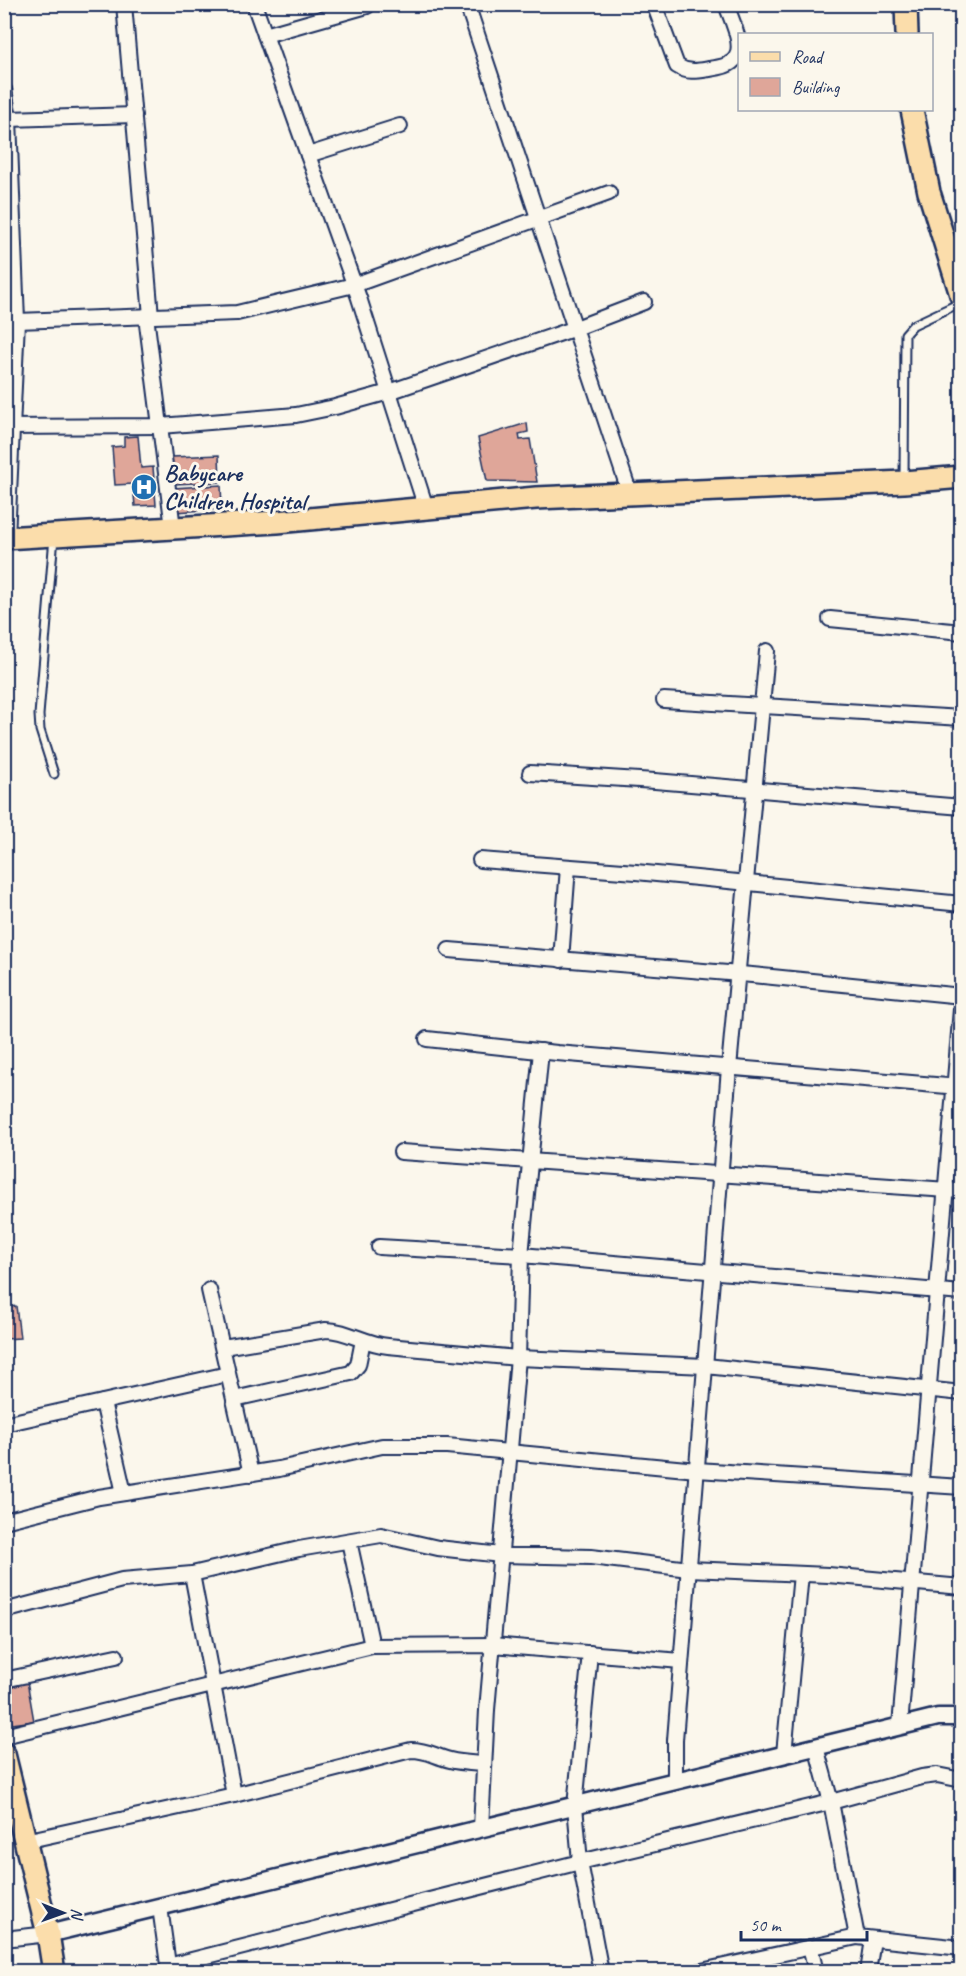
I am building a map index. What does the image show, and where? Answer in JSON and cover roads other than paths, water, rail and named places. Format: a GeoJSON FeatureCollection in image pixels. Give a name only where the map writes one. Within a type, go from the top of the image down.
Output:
{"type":"FeatureCollection","features":[{"type":"Feature","properties":{"kind":"main road"},"geometry":{"type":"LineString","coordinates":[[906,4],[907,33]]}},
{"type":"Feature","properties":{"kind":"main road"},"geometry":{"type":"LineString","coordinates":[[912,111],[929,192],[962,300]]}},
{"type":"Feature","properties":{"kind":"main road"},"geometry":{"type":"LineString","coordinates":[[6,538],[277,522],[536,498],[904,482],[962,477]]}},
{"type":"Feature","properties":{"kind":"main road"},"geometry":{"type":"LineString","coordinates":[[4,1754],[48,1934],[54,1971]]}},
{"type":"Feature","properties":{"kind":"street"},"geometry":{"type":"LineString","coordinates":[[124,4],[149,316],[172,528]]}},
{"type":"Feature","properties":{"kind":"street"},"geometry":{"type":"LineString","coordinates":[[254,4],[354,285],[426,508]]}},
{"type":"Feature","properties":{"kind":"street"},"geometry":{"type":"LineString","coordinates":[[467,4],[630,494]]}},
{"type":"Feature","properties":{"kind":"street"},"geometry":{"type":"LineString","coordinates":[[654,4],[677,66],[684,71],[692,72],[724,66],[732,62],[738,54]]}},
{"type":"Feature","properties":{"kind":"street"},"geometry":{"type":"LineString","coordinates":[[726,4],[738,41]]}},
{"type":"Feature","properties":{"kind":"street"},"geometry":{"type":"LineString","coordinates":[[265,35],[367,6]]}},
{"type":"Feature","properties":{"kind":"street"},"geometry":{"type":"LineString","coordinates":[[4,89],[9,119],[17,321],[8,427],[6,538]]}},
{"type":"Feature","properties":{"kind":"street"},"geometry":{"type":"LineString","coordinates":[[9,119],[134,115]]}},
{"type":"Feature","properties":{"kind":"street"},"geometry":{"type":"LineString","coordinates":[[308,155],[400,126]]}},
{"type":"Feature","properties":{"kind":"street"},"geometry":{"type":"LineString","coordinates":[[17,321],[237,313],[354,285],[609,193]]}},
{"type":"Feature","properties":{"kind":"street"},"geometry":{"type":"LineString","coordinates":[[8,427],[160,426],[296,415],[389,392],[576,328],[644,302]]}},
{"type":"Feature","properties":{"kind":"street"},"geometry":{"type":"LineString","coordinates":[[830,619],[962,632]]}},
{"type":"Feature","properties":{"kind":"street"},"geometry":{"type":"LineString","coordinates":[[675,1781],[675,1740],[729,1068],[767,651]]}},
{"type":"Feature","properties":{"kind":"street"},"geometry":{"type":"LineString","coordinates":[[664,700],[962,717]]}},
{"type":"Feature","properties":{"kind":"street"},"geometry":{"type":"LineString","coordinates":[[530,773],[962,807]]}},
{"type":"Feature","properties":{"kind":"street"},"geometry":{"type":"LineString","coordinates":[[480,860],[962,904]]}},
{"type":"Feature","properties":{"kind":"street"},"geometry":{"type":"LineString","coordinates":[[561,960],[568,867]]}},
{"type":"Feature","properties":{"kind":"street"},"geometry":{"type":"LineString","coordinates":[[449,950],[738,974],[962,996],[957,1087],[944,1190],[900,1726]]}},
{"type":"Feature","properties":{"kind":"street"},"geometry":{"type":"LineString","coordinates":[[427,1040],[957,1087]]}},
{"type":"Feature","properties":{"kind":"street"},"geometry":{"type":"LineString","coordinates":[[481,1828],[493,1645],[518,1358],[521,1255],[541,1051]]}},
{"type":"Feature","properties":{"kind":"street"},"geometry":{"type":"LineString","coordinates":[[401,1152],[962,1191]]}},
{"type":"Feature","properties":{"kind":"street"},"geometry":{"type":"LineString","coordinates":[[379,1247],[713,1270],[962,1293]]}},
{"type":"Feature","properties":{"kind":"street"},"geometry":{"type":"LineString","coordinates":[[209,1290],[251,1474]]}},
{"type":"Feature","properties":{"kind":"street"},"geometry":{"type":"LineString","coordinates":[[223,1347],[336,1330],[373,1345],[518,1358],[706,1366],[962,1393]]}},
{"type":"Feature","properties":{"kind":"street"},"geometry":{"type":"LineString","coordinates":[[234,1399],[351,1373],[358,1365],[363,1340]]}},
{"type":"Feature","properties":{"kind":"street"},"geometry":{"type":"LineString","coordinates":[[4,1424],[228,1374]]}},
{"type":"Feature","properties":{"kind":"street"},"geometry":{"type":"LineString","coordinates":[[103,1402],[124,1493]]}},
{"type":"Feature","properties":{"kind":"street"},"geometry":{"type":"LineString","coordinates":[[4,1521],[124,1493],[251,1474],[382,1446],[447,1446],[510,1454],[697,1470],[962,1487]]}},
{"type":"Feature","properties":{"kind":"street"},"geometry":{"type":"LineString","coordinates":[[4,1611],[122,1580],[192,1574],[298,1549],[381,1535],[438,1548],[501,1555],[591,1557],[689,1569],[801,1574],[962,1587]]}},
{"type":"Feature","properties":{"kind":"street"},"geometry":{"type":"LineString","coordinates":[[349,1541],[372,1646]]}},
{"type":"Feature","properties":{"kind":"street"},"geometry":{"type":"LineString","coordinates":[[192,1574],[234,1795]]}},
{"type":"Feature","properties":{"kind":"street"},"geometry":{"type":"LineString","coordinates":[[784,1754],[801,1574]]}},
{"type":"Feature","properties":{"kind":"street"},"geometry":{"type":"LineString","coordinates":[[4,1736],[372,1646],[493,1645],[681,1661]]}},
{"type":"Feature","properties":{"kind":"street"},"geometry":{"type":"LineString","coordinates":[[590,1653],[575,1806],[580,1862],[601,1971]]}},
{"type":"Feature","properties":{"kind":"street"},"geometry":{"type":"LineString","coordinates":[[4,1680],[116,1656]]}},
{"type":"Feature","properties":{"kind":"street"},"geometry":{"type":"LineString","coordinates":[[4,1939],[48,1934],[938,1717],[962,1717]]}},
{"type":"Feature","properties":{"kind":"street"},"geometry":{"type":"LineString","coordinates":[[816,1747],[831,1802],[857,1937]]}},
{"type":"Feature","properties":{"kind":"street"},"geometry":{"type":"LineString","coordinates":[[26,1841],[234,1795],[411,1750],[426,1750],[446,1759],[463,1763],[484,1764]]}},
{"type":"Feature","properties":{"kind":"street"},"geometry":{"type":"LineString","coordinates":[[160,1907],[169,1969],[580,1862],[831,1802],[922,1777],[937,1775],[962,1780]]}},
{"type":"Feature","properties":{"kind":"street"},"geometry":{"type":"LineString","coordinates":[[697,1971],[857,1937],[962,1948]]}},
{"type":"Feature","properties":{"kind":"street"},"geometry":{"type":"LineString","coordinates":[[868,1971],[873,1939]]}},
{"type":"Feature","properties":{"kind":"street"},"geometry":{"type":"LineString","coordinates":[[810,1947],[816,1971]]}},
{"type":"Feature","properties":{"kind":"lane"},"geometry":{"type":"LineString","coordinates":[[904,482],[905,334],[913,325],[962,300]]}},
{"type":"Feature","properties":{"kind":"lane"},"geometry":{"type":"LineString","coordinates":[[54,535],[39,715],[40,730],[54,774]]}},
{"type":"Feature","properties":{"kind":"place","name":"Babycare Children Hospital"},"geometry":{"type":"Point","coordinates":[144,487]}}]}
